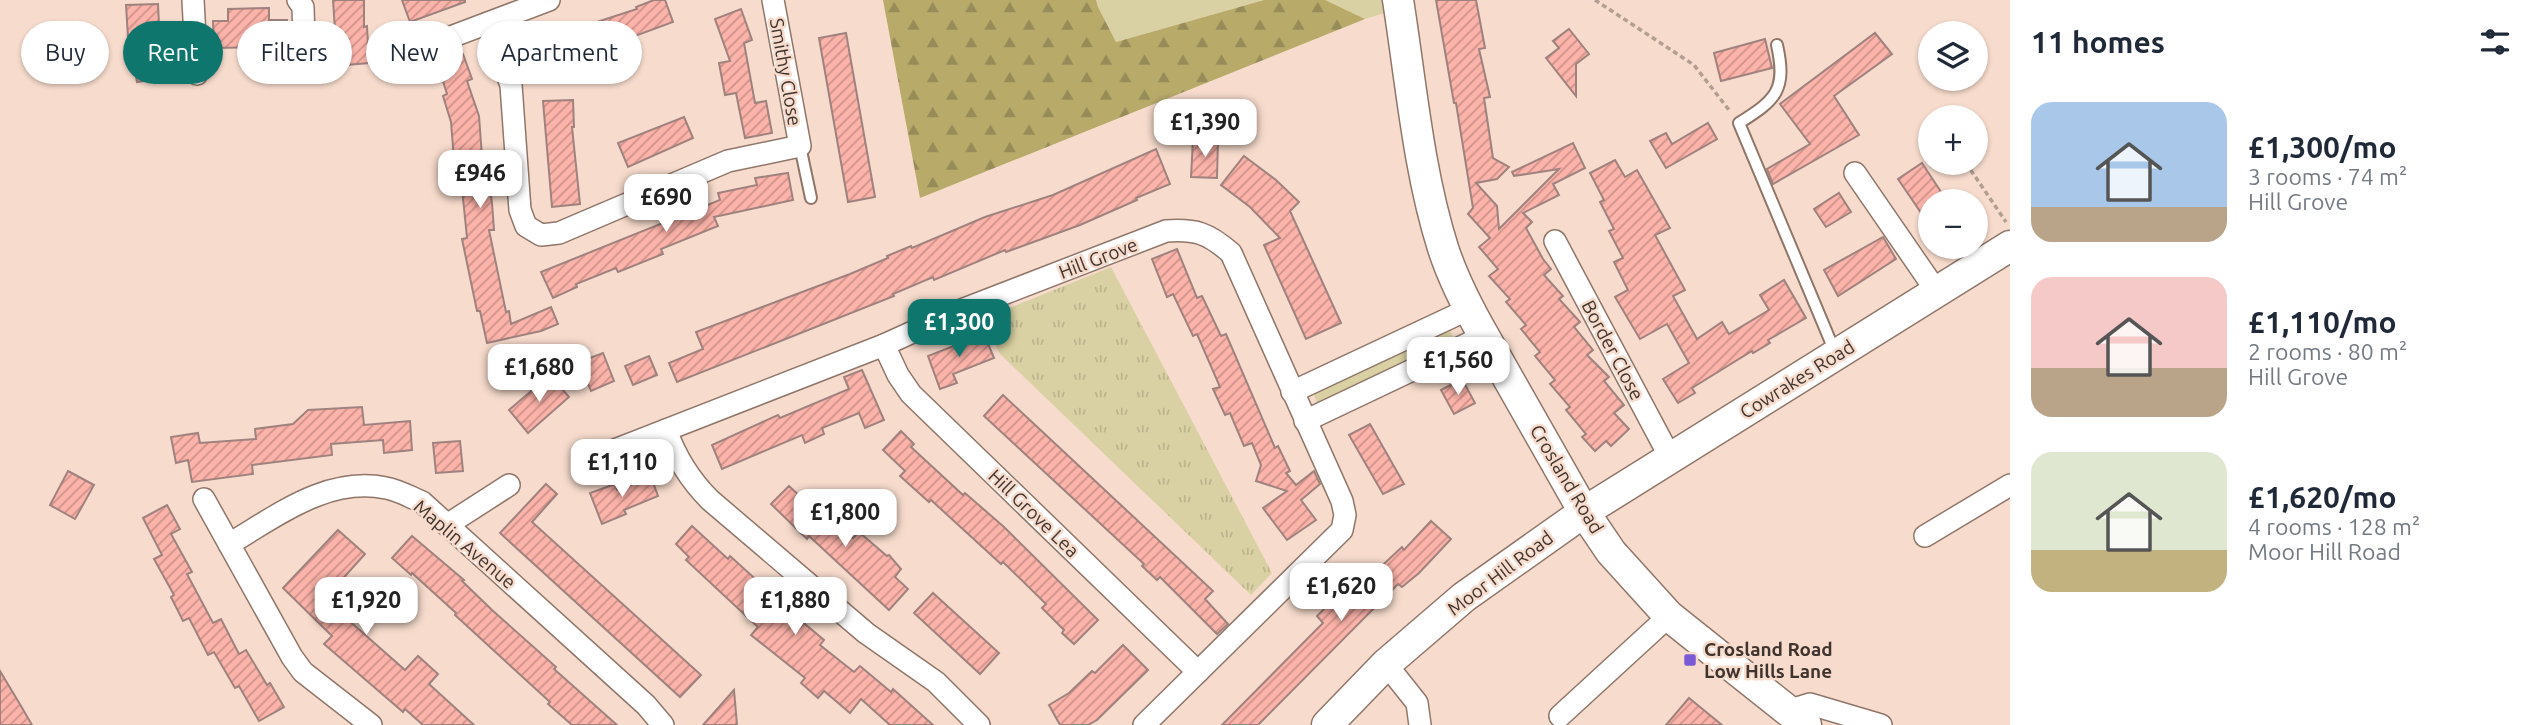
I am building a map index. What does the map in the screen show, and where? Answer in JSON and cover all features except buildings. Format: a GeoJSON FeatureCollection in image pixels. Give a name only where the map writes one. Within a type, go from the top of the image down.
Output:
{"type":"FeatureCollection","features":[{"type":"Feature","properties":{"kind":"street"},"geometry":{"type":"LineString","coordinates":[[193,0],[194,21]]}},
{"type":"Feature","properties":{"kind":"street"},"geometry":{"type":"LineString","coordinates":[[298,0],[303,6],[303,21]]}},
{"type":"Feature","properties":{"kind":"street"},"geometry":{"type":"LineString","coordinates":[[493,21],[548,0]]}},
{"type":"Feature","properties":{"kind":"street","name":"Smithy Close"},"geometry":{"type":"LineString","coordinates":[[511,84],[520,210],[526,226],[541,235],[559,233],[728,161],[800,146],[773,0]]}},
{"type":"Feature","properties":{"kind":"street","name":"Crosland Road"},"geometry":{"type":"LineString","coordinates":[[1398,0],[1425,179],[1444,249],[1469,309],[1484,336],[1584,512],[1611,552],[1669,616],[1797,718]]}},
{"type":"Feature","properties":{"kind":"street"},"geometry":{"type":"LineString","coordinates":[[1855,173],[1937,292]]}},
{"type":"Feature","properties":{"kind":"street","name":"Hill Grove"},"geometry":{"type":"LineString","coordinates":[[584,461],[884,345],[959,311],[1166,231],[1192,230],[1215,239],[1231,253],[1342,501],[1345,515],[1342,530],[1144,725]]}},
{"type":"Feature","properties":{"kind":"street","name":"Border Close"},"geometry":{"type":"LineString","coordinates":[[1555,241],[1671,459]]}},
{"type":"Feature","properties":{"kind":"street","name":"Cowrakes Road"},"geometry":{"type":"LineString","coordinates":[[1584,512],[2010,246]]}},
{"type":"Feature","properties":{"kind":"street"},"geometry":{"type":"LineString","coordinates":[[1292,391],[1469,309]]}},
{"type":"Feature","properties":{"kind":"street"},"geometry":{"type":"LineString","coordinates":[[1305,421],[1484,336]]}},
{"type":"Feature","properties":{"kind":"street","name":"Hill Grove Lea"},"geometry":{"type":"LineString","coordinates":[[884,345],[898,375],[911,394],[1198,671]]}},
{"type":"Feature","properties":{"kind":"street"},"geometry":{"type":"LineString","coordinates":[[666,430],[676,457],[693,482],[710,500],[866,633],[936,682],[979,725]]}},
{"type":"Feature","properties":{"kind":"street","name":"Maplin Avenue"},"geometry":{"type":"LineString","coordinates":[[229,544],[306,498],[333,489],[360,485],[388,488],[422,502],[646,705],[663,725]]}},
{"type":"Feature","properties":{"kind":"street"},"geometry":{"type":"LineString","coordinates":[[447,525],[509,485]]}},
{"type":"Feature","properties":{"kind":"street"},"geometry":{"type":"LineString","coordinates":[[1925,536],[2010,485]]}},
{"type":"Feature","properties":{"kind":"street"},"geometry":{"type":"LineString","coordinates":[[204,499],[303,672],[372,725]]}},
{"type":"Feature","properties":{"kind":"street","name":"Moor Hill Road"},"geometry":{"type":"LineString","coordinates":[[1327,725],[1386,664],[1464,597],[1584,512]]}},
{"type":"Feature","properties":{"kind":"street"},"geometry":{"type":"LineString","coordinates":[[1560,716],[1669,616]]}},
{"type":"Feature","properties":{"kind":"street"},"geometry":{"type":"LineString","coordinates":[[1386,664],[1417,703],[1420,725]]}},
{"type":"Feature","properties":{"kind":"street"},"geometry":{"type":"LineString","coordinates":[[1797,718],[1810,704],[1881,725]]}},
{"type":"Feature","properties":{"kind":"lane"},"geometry":{"type":"LineString","coordinates":[[1777,45],[1783,71],[1775,94],[1765,106],[1739,123],[1836,355]]}},
{"type":"Feature","properties":{"kind":"lane"},"geometry":{"type":"LineString","coordinates":[[800,146],[811,198]]}},
{"type":"Feature","properties":{"kind":"path"},"geometry":{"type":"LineString","coordinates":[[1595,0],[1694,65],[1739,123]]}},
{"type":"Feature","properties":{"kind":"path"},"geometry":{"type":"LineString","coordinates":[[1974,175],[2010,228]]}},
{"type":"Feature","properties":{"kind":"green space"},"geometry":{"type":"Polygon","coordinates":[[[883,0],[1096,0],[1116,42],[1264,0],[1325,0],[1365,19],[920,198],[883,0]]]}},
{"type":"Feature","properties":{"kind":"green space"},"geometry":{"type":"Polygon","coordinates":[[[1096,0],[1264,0],[1116,42],[1096,0]]]}},
{"type":"Feature","properties":{"kind":"green space"},"geometry":{"type":"Polygon","coordinates":[[[1324,0],[1389,0],[1391,11],[1365,19],[1324,0]]]}},
{"type":"Feature","properties":{"kind":"green space"},"geometry":{"type":"Polygon","coordinates":[[[1111,267],[1272,573],[1251,595],[1000,354],[982,319],[1111,267]]]}},
{"type":"Feature","properties":{"kind":"green space"},"geometry":{"type":"Polygon","coordinates":[[[1449,328],[1454,340],[1318,405],[1313,393],[1449,328]]]}},
{"type":"Feature","properties":{"kind":"place","name":"Crosland Road Low Hills Lane"},"geometry":{"type":"Point","coordinates":[1690,660]}}]}
